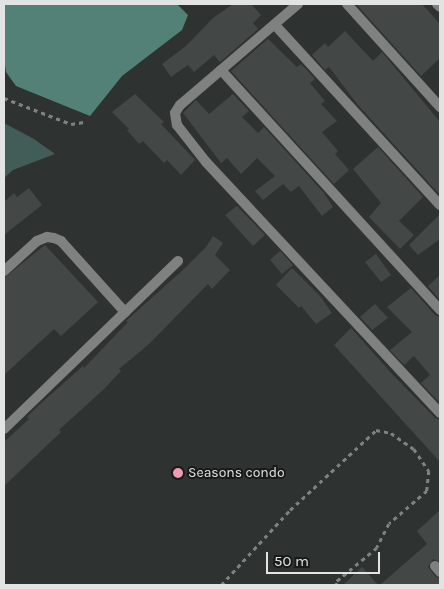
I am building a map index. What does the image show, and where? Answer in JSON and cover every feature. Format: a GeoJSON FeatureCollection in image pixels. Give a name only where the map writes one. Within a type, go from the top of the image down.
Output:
{"type":"FeatureCollection","features":[{"type":"Feature","properties":{"kind":"street"},"geometry":{"type":"LineString","coordinates":[[298,4],[180,105],[176,113],[177,125],[206,162],[440,413]]}},
{"type":"Feature","properties":{"kind":"street"},"geometry":{"type":"LineString","coordinates":[[348,4],[440,107]]}},
{"type":"Feature","properties":{"kind":"street"},"geometry":{"type":"LineString","coordinates":[[275,25],[440,205]]}},
{"type":"Feature","properties":{"kind":"street"},"geometry":{"type":"LineString","coordinates":[[221,70],[440,310]]}},
{"type":"Feature","properties":{"kind":"street"},"geometry":{"type":"LineString","coordinates":[[4,271],[37,241],[47,237],[54,238],[61,241],[125,312]]}},
{"type":"Feature","properties":{"kind":"street"},"geometry":{"type":"LineString","coordinates":[[4,429],[178,261]]}},
{"type":"Feature","properties":{"kind":"path"},"geometry":{"type":"LineString","coordinates":[[4,98],[71,124],[84,122]]}},
{"type":"Feature","properties":{"kind":"path"},"geometry":{"type":"LineString","coordinates":[[221,585],[290,510],[376,430],[391,433],[414,449],[429,471],[427,491],[389,524],[377,548],[335,583],[338,585]]}},
{"type":"Feature","properties":{"kind":"shaded area"},"geometry":{"type":"Polygon","coordinates":[[[4,4],[177,4],[188,15],[182,30],[122,76],[90,116],[16,86],[6,72],[4,59],[4,4]]]}},
{"type":"Feature","properties":{"kind":"shaded area"},"geometry":{"type":"Polygon","coordinates":[[[4,123],[34,139],[55,154],[13,170],[4,178],[4,123]]]}},
{"type":"Feature","properties":{"kind":"building"},"geometry":{"type":"Polygon","coordinates":[[[233,4],[251,4],[261,15],[253,23],[258,29],[220,62],[214,55],[194,72],[188,65],[171,77],[162,64],[186,46],[213,18],[233,4]]]}},
{"type":"Feature","properties":{"kind":"building"},"geometry":{"type":"Polygon","coordinates":[[[356,4],[422,4],[440,24],[440,58],[421,76],[356,4]]]}},
{"type":"Feature","properties":{"kind":"building"},"geometry":{"type":"Polygon","coordinates":[[[345,31],[373,61],[382,52],[440,122],[440,195],[358,105],[329,67],[325,70],[312,55],[325,43],[328,47],[345,31]]]}},
{"type":"Feature","properties":{"kind":"building"},"geometry":{"type":"Polygon","coordinates":[[[268,39],[297,67],[301,64],[315,79],[310,83],[325,101],[321,104],[337,121],[322,132],[338,151],[335,154],[349,170],[334,184],[231,71],[268,39]]]}},
{"type":"Feature","properties":{"kind":"building"},"geometry":{"type":"Polygon","coordinates":[[[135,94],[164,122],[161,124],[195,160],[181,175],[167,160],[164,163],[143,141],[139,144],[127,130],[129,129],[112,112],[135,94]]]}},
{"type":"Feature","properties":{"kind":"building"},"geometry":{"type":"Polygon","coordinates":[[[233,94],[249,111],[242,117],[258,133],[264,127],[324,193],[333,207],[322,216],[299,186],[291,192],[283,184],[263,200],[255,191],[275,176],[257,158],[241,174],[227,158],[221,163],[183,113],[196,100],[209,114],[233,94]]]}},
{"type":"Feature","properties":{"kind":"building"},"geometry":{"type":"Polygon","coordinates":[[[378,147],[423,197],[399,221],[414,235],[400,249],[369,217],[381,203],[353,169],[378,147]]]}},
{"type":"Feature","properties":{"kind":"building"},"geometry":{"type":"Polygon","coordinates":[[[29,188],[42,205],[4,235],[4,202],[14,193],[17,197],[29,188]]]}},
{"type":"Feature","properties":{"kind":"building"},"geometry":{"type":"Polygon","coordinates":[[[237,206],[265,235],[253,246],[225,215],[237,206]]]}},
{"type":"Feature","properties":{"kind":"building"},"geometry":{"type":"Polygon","coordinates":[[[440,214],[440,239],[418,255],[409,245],[440,214]]]}},
{"type":"Feature","properties":{"kind":"building"},"geometry":{"type":"Polygon","coordinates":[[[213,236],[223,243],[215,255],[230,270],[212,289],[208,284],[148,345],[119,369],[121,371],[104,389],[59,430],[61,432],[4,486],[4,442],[29,419],[27,417],[38,406],[83,366],[84,368],[128,322],[126,321],[184,269],[206,247],[213,236]]]}},
{"type":"Feature","properties":{"kind":"building"},"geometry":{"type":"Polygon","coordinates":[[[45,245],[98,302],[61,336],[54,329],[4,375],[4,278],[45,245]]]}},
{"type":"Feature","properties":{"kind":"building"},"geometry":{"type":"Polygon","coordinates":[[[280,251],[293,265],[282,274],[270,260],[280,251]]]}},
{"type":"Feature","properties":{"kind":"building"},"geometry":{"type":"Polygon","coordinates":[[[376,254],[391,275],[381,282],[365,262],[376,254]]]}},
{"type":"Feature","properties":{"kind":"building"},"geometry":{"type":"Polygon","coordinates":[[[292,268],[320,296],[332,313],[316,324],[301,306],[299,308],[276,285],[292,268]]]}},
{"type":"Feature","properties":{"kind":"building"},"geometry":{"type":"Polygon","coordinates":[[[440,275],[440,300],[428,286],[440,275]]]}},
{"type":"Feature","properties":{"kind":"building"},"geometry":{"type":"Polygon","coordinates":[[[411,288],[435,315],[440,317],[440,403],[421,383],[430,375],[414,356],[404,365],[390,350],[412,332],[387,307],[411,288]]]}},
{"type":"Feature","properties":{"kind":"building"},"geometry":{"type":"Polygon","coordinates":[[[375,304],[388,318],[372,330],[360,317],[375,304]]]}},
{"type":"Feature","properties":{"kind":"building"},"geometry":{"type":"Polygon","coordinates":[[[351,328],[393,375],[435,418],[440,420],[440,462],[334,345],[351,328]]]}},
{"type":"Feature","properties":{"kind":"building"},"geometry":{"type":"Polygon","coordinates":[[[440,510],[440,562],[433,559],[428,567],[440,579],[440,585],[380,585],[427,544],[417,531],[440,510]]]}},
{"type":"Feature","properties":{"kind":"building"},"geometry":{"type":"Polygon","coordinates":[[[362,567],[378,585],[343,585],[362,567]]]}},
{"type":"Feature","properties":{"kind":"place","name":"Seasons condo"},"geometry":{"type":"Point","coordinates":[178,473]}}]}
